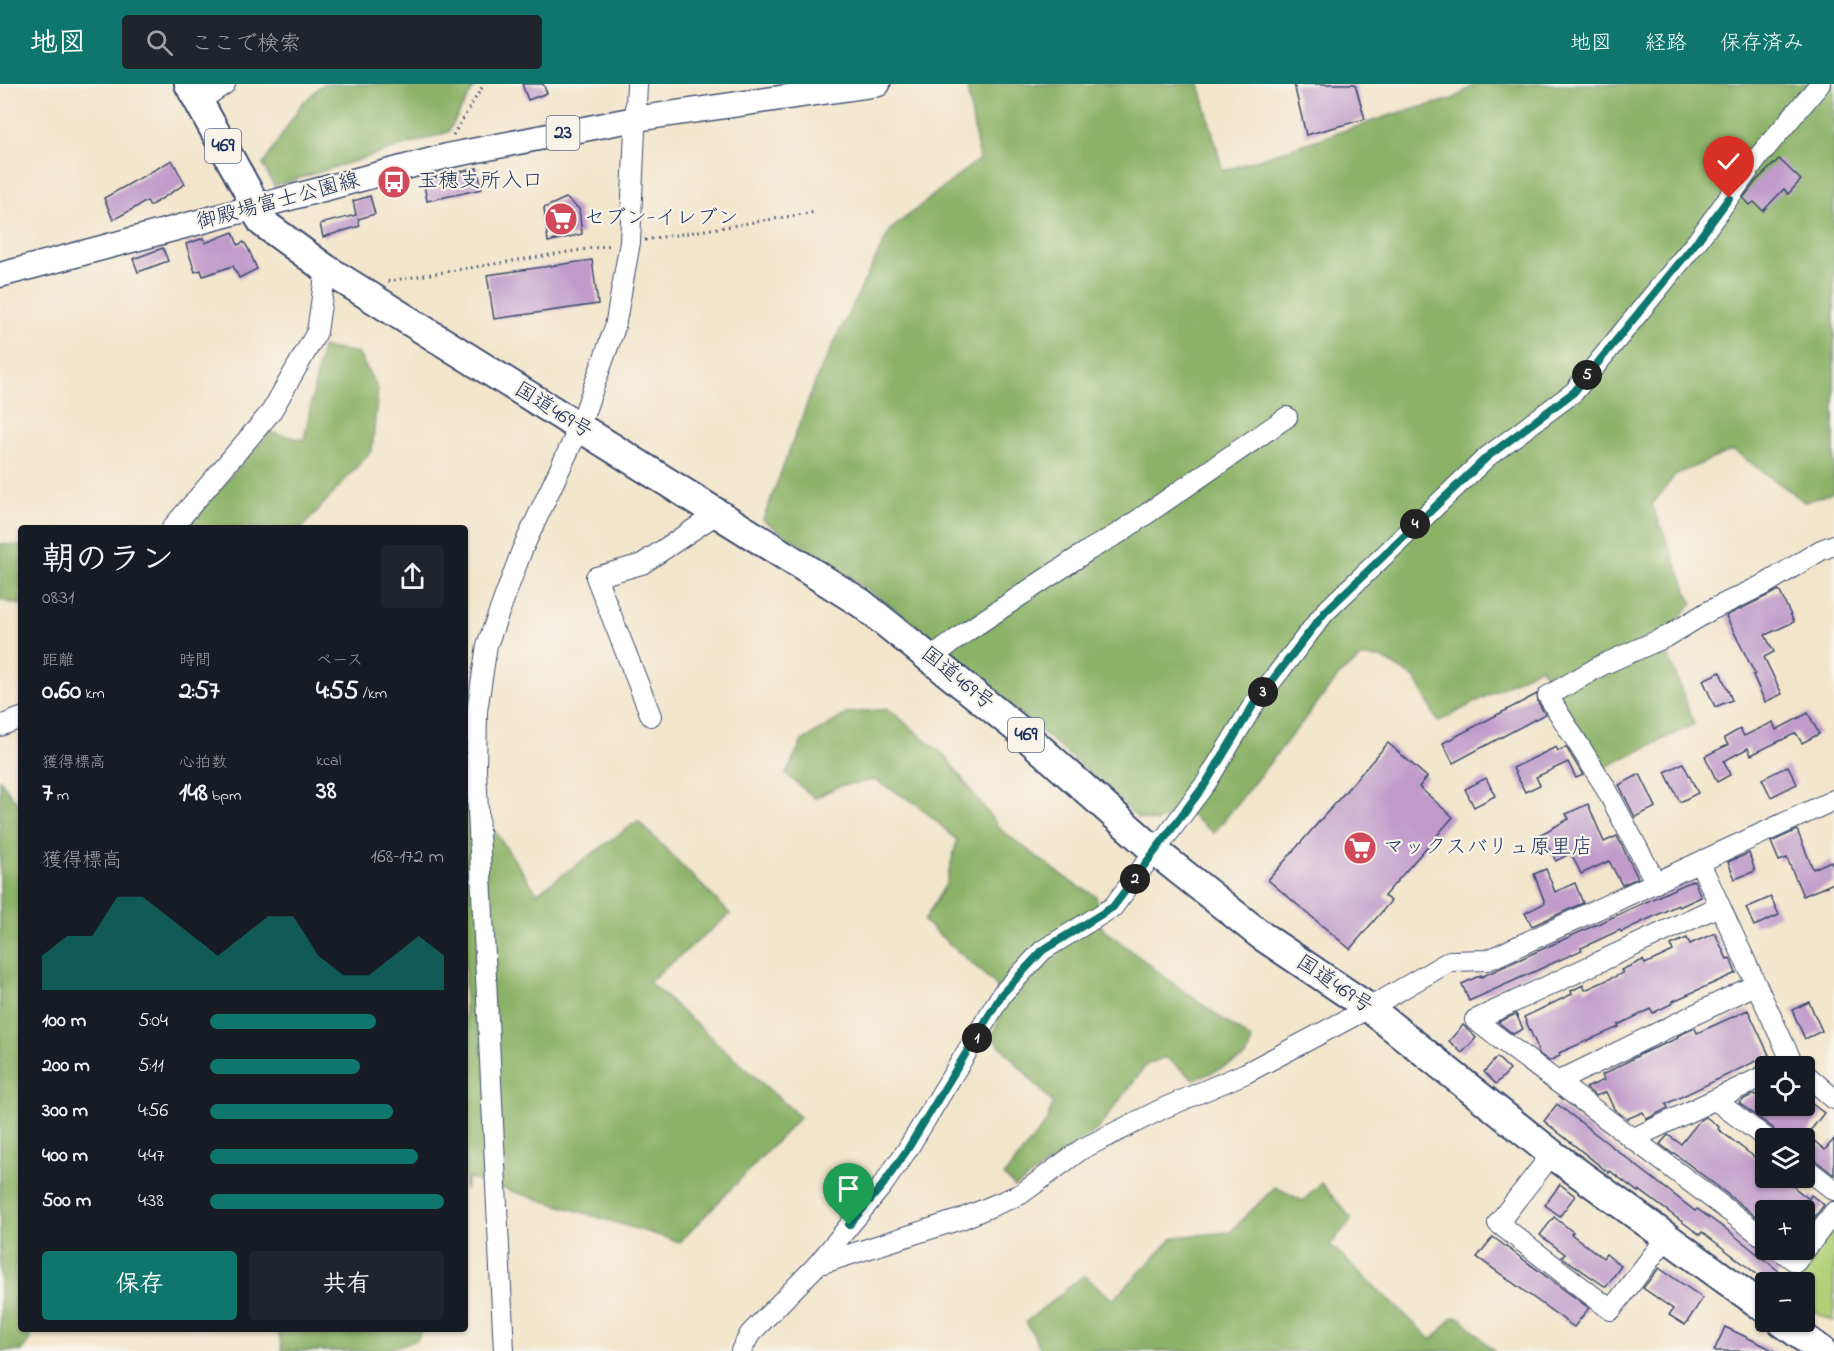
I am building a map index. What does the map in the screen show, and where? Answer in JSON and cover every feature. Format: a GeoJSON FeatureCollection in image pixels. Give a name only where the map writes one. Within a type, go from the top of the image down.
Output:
{"type":"FeatureCollection","features":[{"type":"Feature","properties":{"kind":"highway","name":"国道469号"},"geometry":{"type":"LineString","coordinates":[[194,93],[263,223],[326,269],[861,603],[1019,729],[1156,852],[1262,936],[1369,1008],[1552,1154],[1755,1301]]}},
{"type":"Feature","properties":{"kind":"highway"},"geometry":{"type":"LineString","coordinates":[[1796,1332],[1824,1351]]}},
{"type":"Feature","properties":{"kind":"main road","name":"御殿場富士公園線"},"geometry":{"type":"LineString","coordinates":[[0,275],[447,156],[635,119],[878,84]]}},
{"type":"Feature","properties":{"kind":"street"},"geometry":{"type":"LineString","coordinates":[[194,93],[225,84]]}},
{"type":"Feature","properties":{"kind":"street"},"geometry":{"type":"LineString","coordinates":[[504,1351],[476,770],[477,711],[487,645],[522,550],[579,428],[615,327],[630,242],[637,84]]}},
{"type":"Feature","properties":{"kind":"street"},"geometry":{"type":"LineString","coordinates":[[741,1351],[750,1334],[817,1264],[882,1186],[907,1150],[1002,994],[1043,950],[1113,907],[1206,783],[1254,704],[1325,612],[1487,457],[1574,392],[1698,240],[1759,156],[1820,84]]}},
{"type":"Feature","properties":{"kind":"street"},"geometry":{"type":"LineString","coordinates":[[1830,84],[1834,87]]}},
{"type":"Feature","properties":{"kind":"street"},"geometry":{"type":"LineString","coordinates":[[175,525],[271,412],[317,332],[326,269]]}},
{"type":"Feature","properties":{"kind":"street"},"geometry":{"type":"LineString","coordinates":[[931,658],[969,630],[1089,550],[1119,533],[1287,417]]}},
{"type":"Feature","properties":{"kind":"street"},"geometry":{"type":"LineString","coordinates":[[651,716],[596,577],[642,564],[718,513]]}},
{"type":"Feature","properties":{"kind":"street"},"geometry":{"type":"LineString","coordinates":[[1656,883],[1604,785],[1548,696],[1602,665],[1668,636],[1709,611],[1767,583],[1821,550],[1834,545]]}},
{"type":"Feature","properties":{"kind":"street"},"geometry":{"type":"LineString","coordinates":[[0,726],[18,719]]}},
{"type":"Feature","properties":{"kind":"street"},"geometry":{"type":"LineString","coordinates":[[817,1264],[961,1219],[1021,1194],[1082,1149],[1164,1108],[1246,1073],[1369,1008],[1450,961],[1488,960],[1834,800]]}},
{"type":"Feature","properties":{"kind":"street"},"geometry":{"type":"LineString","coordinates":[[1700,863],[1789,1056]]}},
{"type":"Feature","properties":{"kind":"street"},"geometry":{"type":"LineString","coordinates":[[1719,906],[1475,1020],[1755,1231]]}},
{"type":"Feature","properties":{"kind":"street"},"geometry":{"type":"LineString","coordinates":[[1557,1082],[1755,985]]}},
{"type":"Feature","properties":{"kind":"street"},"geometry":{"type":"LineString","coordinates":[[1632,1138],[1755,1080]]}},
{"type":"Feature","properties":{"kind":"street"},"geometry":{"type":"LineString","coordinates":[[1815,1083],[1834,1098]]}},
{"type":"Feature","properties":{"kind":"street"},"geometry":{"type":"LineString","coordinates":[[1715,1100],[1755,1130]]}},
{"type":"Feature","properties":{"kind":"street"},"geometry":{"type":"LineString","coordinates":[[1552,1154],[1498,1223],[1611,1310],[1667,1237]]}},
{"type":"Feature","properties":{"kind":"street"},"geometry":{"type":"LineString","coordinates":[[1815,1175],[1834,1190]]}},
{"type":"Feature","properties":{"kind":"street"},"geometry":{"type":"LineString","coordinates":[[1815,1237],[1834,1212]]}},
{"type":"Feature","properties":{"kind":"street"},"geometry":{"type":"LineString","coordinates":[[1824,1351],[1834,1341]]}},
{"type":"Feature","properties":{"kind":"path"},"geometry":{"type":"LineString","coordinates":[[447,156],[450,139],[484,84]]}},
{"type":"Feature","properties":{"kind":"path"},"geometry":{"type":"LineString","coordinates":[[361,291],[378,283],[816,212]]}},
{"type":"Feature","properties":{"kind":"green space"},"geometry":{"type":"Polygon","coordinates":[[[323,84],[476,84],[448,132],[274,186],[263,165],[301,105],[323,84]]]}},
{"type":"Feature","properties":{"kind":"green space"},"geometry":{"type":"Polygon","coordinates":[[[977,84],[1199,84],[1223,171],[1394,114],[1453,99],[1476,84],[1834,84],[1834,492],[1805,502],[1733,450],[1675,475],[1652,505],[1692,603],[1662,638],[1694,724],[1604,768],[1541,667],[1438,722],[1415,678],[1382,658],[1363,657],[1341,673],[1214,833],[1183,809],[1156,822],[1138,818],[1076,761],[900,612],[763,520],[818,375],[890,230],[979,159],[967,87],[977,84]]]}},
{"type":"Feature","properties":{"kind":"green space"},"geometry":{"type":"Polygon","coordinates":[[[322,347],[358,353],[378,389],[372,450],[305,525],[187,525],[270,432],[304,440],[322,347]]]}},
{"type":"Feature","properties":{"kind":"green space"},"geometry":{"type":"Polygon","coordinates":[[[0,544],[18,546],[18,604],[0,600],[0,544]]]}},
{"type":"Feature","properties":{"kind":"green space"},"geometry":{"type":"Polygon","coordinates":[[[889,709],[945,756],[1001,830],[1074,884],[1096,896],[1102,928],[1178,987],[1252,1040],[1246,1057],[1195,1080],[1165,1057],[1146,1065],[1098,1129],[1015,1187],[1004,1176],[1046,1123],[1053,1103],[992,1037],[1001,1012],[996,985],[924,921],[946,884],[957,840],[917,804],[875,780],[839,786],[815,798],[786,774],[802,741],[848,713],[889,709]]]}},
{"type":"Feature","properties":{"kind":"green space"},"geometry":{"type":"Polygon","coordinates":[[[0,780],[18,804],[18,1258],[15,1267],[18,1279],[18,1332],[29,1332],[30,1340],[22,1351],[0,1351],[0,780]]]}},
{"type":"Feature","properties":{"kind":"green space"},"geometry":{"type":"Polygon","coordinates":[[[468,792],[537,893],[638,821],[730,914],[649,982],[800,1117],[680,1242],[468,1178],[468,792]]]}},
{"type":"Feature","properties":{"kind":"green space"},"geometry":{"type":"Polygon","coordinates":[[[1321,1183],[1352,1219],[1330,1245],[1432,1340],[1453,1317],[1461,1318],[1494,1351],[1042,1351],[1026,1322],[1084,1275],[1113,1300],[1174,1237],[1230,1232],[1275,1187],[1303,1201],[1321,1183]]]}},
{"type":"Feature","properties":{"kind":"green space"},"geometry":{"type":"Polygon","coordinates":[[[1834,1223],[1834,1321],[1815,1311],[1815,1272],[1794,1272],[1804,1260],[1815,1260],[1815,1246],[1834,1223]]]}},
{"type":"Feature","properties":{"kind":"green space"},"geometry":{"type":"Polygon","coordinates":[[[279,1332],[421,1332],[417,1340],[382,1351],[282,1351],[279,1332]]]}},
{"type":"Feature","properties":{"kind":"building"},"geometry":{"type":"Polygon","coordinates":[[[522,84],[543,84],[547,93],[528,100],[522,84]]]}},
{"type":"Feature","properties":{"kind":"building"},"geometry":{"type":"Polygon","coordinates":[[[1294,84],[1355,84],[1365,119],[1306,135],[1294,84]]]}},
{"type":"Feature","properties":{"kind":"building"},"geometry":{"type":"Polygon","coordinates":[[[1779,159],[1801,180],[1788,194],[1784,189],[1763,211],[1754,202],[1750,205],[1743,198],[1756,181],[1779,159]]]}},
{"type":"Feature","properties":{"kind":"building"},"geometry":{"type":"Polygon","coordinates":[[[172,160],[185,184],[150,206],[147,201],[113,220],[104,198],[172,160]]]}},
{"type":"Feature","properties":{"kind":"building"},"geometry":{"type":"Polygon","coordinates":[[[477,168],[482,189],[427,201],[423,180],[477,168]]]}},
{"type":"Feature","properties":{"kind":"building"},"geometry":{"type":"Polygon","coordinates":[[[370,196],[375,214],[358,219],[360,226],[323,237],[320,224],[356,215],[353,201],[370,196]]]}},
{"type":"Feature","properties":{"kind":"building"},"geometry":{"type":"Polygon","coordinates":[[[566,198],[579,209],[582,234],[548,242],[544,208],[566,198]]]}},
{"type":"Feature","properties":{"kind":"building"},"geometry":{"type":"Polygon","coordinates":[[[233,232],[238,245],[244,242],[248,248],[257,269],[239,278],[233,266],[203,276],[201,270],[195,272],[186,244],[204,238],[205,243],[233,232]]]}},
{"type":"Feature","properties":{"kind":"building"},"geometry":{"type":"Polygon","coordinates":[[[163,248],[168,261],[138,272],[133,259],[163,248]]]}},
{"type":"Feature","properties":{"kind":"building"},"geometry":{"type":"Polygon","coordinates":[[[592,260],[598,304],[494,319],[487,275],[592,260]]]}},
{"type":"Feature","properties":{"kind":"building"},"geometry":{"type":"Polygon","coordinates":[[[1779,590],[1794,622],[1765,635],[1774,652],[1764,657],[1782,694],[1765,702],[1753,675],[1755,674],[1726,616],[1779,590]]]}},
{"type":"Feature","properties":{"kind":"building"},"geometry":{"type":"Polygon","coordinates":[[[1720,672],[1732,700],[1715,707],[1703,680],[1720,672]]]}},
{"type":"Feature","properties":{"kind":"building"},"geometry":{"type":"Polygon","coordinates":[[[1537,694],[1538,702],[1545,714],[1453,763],[1443,743],[1537,694]]]}},
{"type":"Feature","properties":{"kind":"building"},"geometry":{"type":"Polygon","coordinates":[[[1808,713],[1819,734],[1802,743],[1796,733],[1751,755],[1748,748],[1724,761],[1730,775],[1717,782],[1705,756],[1728,745],[1724,738],[1740,729],[1744,736],[1773,722],[1776,730],[1808,713]]]}},
{"type":"Feature","properties":{"kind":"building","name":"マックスバリュ原里店"},"geometry":{"type":"Polygon","coordinates":[[[1388,743],[1427,777],[1419,787],[1453,817],[1384,896],[1391,901],[1350,949],[1268,880],[1388,743]]]}},
{"type":"Feature","properties":{"kind":"building"},"geometry":{"type":"Polygon","coordinates":[[[1556,747],[1558,751],[1566,747],[1583,775],[1576,778],[1568,762],[1536,777],[1540,785],[1525,792],[1513,768],[1556,747]]]}},
{"type":"Feature","properties":{"kind":"building"},"geometry":{"type":"Polygon","coordinates":[[[1683,763],[1698,793],[1680,802],[1665,772],[1683,763]]]}},
{"type":"Feature","properties":{"kind":"building"},"geometry":{"type":"Polygon","coordinates":[[[1788,766],[1797,784],[1771,797],[1762,779],[1788,766]]]}},
{"type":"Feature","properties":{"kind":"building"},"geometry":{"type":"Polygon","coordinates":[[[1640,774],[1656,807],[1635,817],[1619,785],[1640,774]]]}},
{"type":"Feature","properties":{"kind":"building"},"geometry":{"type":"Polygon","coordinates":[[[1486,778],[1495,796],[1474,807],[1465,789],[1486,778]]]}},
{"type":"Feature","properties":{"kind":"building"},"geometry":{"type":"Polygon","coordinates":[[[1588,804],[1604,842],[1617,836],[1638,878],[1622,885],[1609,861],[1581,874],[1571,853],[1556,861],[1541,834],[1569,819],[1566,814],[1588,804]]]}},
{"type":"Feature","properties":{"kind":"building"},"geometry":{"type":"Polygon","coordinates":[[[1797,830],[1813,869],[1831,861],[1834,868],[1834,883],[1803,896],[1787,858],[1779,861],[1771,842],[1797,830]]]}},
{"type":"Feature","properties":{"kind":"building"},"geometry":{"type":"Polygon","coordinates":[[[1749,853],[1755,871],[1735,879],[1728,862],[1749,853]]]}},
{"type":"Feature","properties":{"kind":"building"},"geometry":{"type":"Polygon","coordinates":[[[1546,869],[1555,892],[1575,883],[1583,903],[1532,926],[1525,913],[1545,903],[1534,874],[1546,869]]]}},
{"type":"Feature","properties":{"kind":"building"},"geometry":{"type":"Polygon","coordinates":[[[1694,880],[1701,897],[1679,907],[1678,905],[1621,932],[1620,930],[1581,948],[1582,950],[1469,1001],[1462,984],[1694,880]]]}},
{"type":"Feature","properties":{"kind":"building"},"geometry":{"type":"Polygon","coordinates":[[[1771,897],[1779,915],[1754,926],[1746,908],[1771,897]]]}},
{"type":"Feature","properties":{"kind":"building"},"geometry":{"type":"Polygon","coordinates":[[[1715,933],[1736,973],[1673,1001],[1653,1013],[1651,1009],[1618,1025],[1619,1027],[1559,1053],[1560,1056],[1549,1061],[1538,1053],[1538,1048],[1524,1017],[1572,994],[1571,991],[1583,985],[1585,990],[1623,973],[1621,970],[1643,960],[1645,964],[1673,951],[1671,945],[1687,938],[1690,944],[1715,933]]]}},
{"type":"Feature","properties":{"kind":"building"},"geometry":{"type":"Polygon","coordinates":[[[1809,1002],[1822,1031],[1805,1039],[1792,1010],[1809,1002]]]}},
{"type":"Feature","properties":{"kind":"building"},"geometry":{"type":"Polygon","coordinates":[[[1748,1010],[1769,1055],[1755,1056],[1755,1062],[1666,1104],[1668,1108],[1647,1119],[1643,1112],[1627,1119],[1614,1109],[1606,1092],[1596,1096],[1586,1088],[1604,1080],[1602,1075],[1643,1053],[1678,1038],[1677,1036],[1695,1028],[1697,1033],[1748,1010]]]}},
{"type":"Feature","properties":{"kind":"building"},"geometry":{"type":"Polygon","coordinates":[[[1516,1014],[1523,1029],[1513,1034],[1498,1022],[1516,1014]]]}},
{"type":"Feature","properties":{"kind":"building"},"geometry":{"type":"Polygon","coordinates":[[[1463,1025],[1476,1038],[1462,1053],[1449,1041],[1463,1025]]]}},
{"type":"Feature","properties":{"kind":"building"},"geometry":{"type":"Polygon","coordinates":[[[1497,1057],[1510,1070],[1496,1084],[1484,1072],[1497,1057]]]}},
{"type":"Feature","properties":{"kind":"building"},"geometry":{"type":"Polygon","coordinates":[[[1755,1095],[1755,1115],[1739,1103],[1755,1095]]]}},
{"type":"Feature","properties":{"kind":"building"},"geometry":{"type":"Polygon","coordinates":[[[1557,1104],[1695,1211],[1697,1209],[1730,1232],[1755,1252],[1755,1260],[1765,1260],[1780,1272],[1755,1273],[1702,1232],[1700,1235],[1639,1190],[1638,1192],[1610,1171],[1609,1173],[1544,1121],[1557,1104]]]}},
{"type":"Feature","properties":{"kind":"building"},"geometry":{"type":"Polygon","coordinates":[[[1815,1106],[1824,1113],[1812,1128],[1773,1128],[1757,1116],[1815,1116],[1815,1106]]]}},
{"type":"Feature","properties":{"kind":"building"},"geometry":{"type":"Polygon","coordinates":[[[1706,1117],[1755,1158],[1755,1188],[1795,1188],[1809,1199],[1811,1195],[1824,1205],[1815,1217],[1815,1200],[1755,1200],[1755,1216],[1660,1144],[1668,1135],[1681,1144],[1700,1120],[1706,1117]]]}},
{"type":"Feature","properties":{"kind":"building"},"geometry":{"type":"Polygon","coordinates":[[[1834,1139],[1834,1175],[1815,1160],[1815,1142],[1825,1150],[1834,1139]]]}},
{"type":"Feature","properties":{"kind":"building"},"geometry":{"type":"Polygon","coordinates":[[[1560,1184],[1575,1196],[1560,1216],[1545,1205],[1560,1184]]]}},
{"type":"Feature","properties":{"kind":"building"},"geometry":{"type":"Polygon","coordinates":[[[1554,1217],[1573,1232],[1571,1234],[1603,1258],[1606,1254],[1621,1266],[1606,1287],[1562,1257],[1565,1254],[1540,1235],[1554,1217]]]}},
{"type":"Feature","properties":{"kind":"building"},"geometry":{"type":"Polygon","coordinates":[[[1493,1237],[1589,1308],[1574,1327],[1477,1257],[1493,1237]]]}},
{"type":"Feature","properties":{"kind":"building"},"geometry":{"type":"Polygon","coordinates":[[[1659,1268],[1703,1298],[1685,1325],[1669,1315],[1673,1309],[1643,1288],[1659,1268]]]}},
{"type":"Feature","properties":{"kind":"building"},"geometry":{"type":"Polygon","coordinates":[[[1725,1327],[1742,1335],[1775,1351],[1714,1351],[1725,1327]]]}},
{"type":"Feature","properties":{"kind":"place","name":"玉穂支所入口"},"geometry":{"type":"Point","coordinates":[394,182]}},
{"type":"Feature","properties":{"kind":"place","name":"セブン-イレブン"},"geometry":{"type":"Point","coordinates":[561,219]}},
{"type":"Feature","properties":{"kind":"place","name":"マックスバリュ原里店"},"geometry":{"type":"Point","coordinates":[1360,848]}},
{"type":"Feature","properties":{"kind":"route"},"geometry":{"type":"LineString","coordinates":[[849,1225],[882,1186],[907,1150],[1002,994],[1043,950],[1113,907],[1206,783],[1254,704],[1325,612],[1487,457],[1574,392],[1698,240],[1729,198]]}}]}
